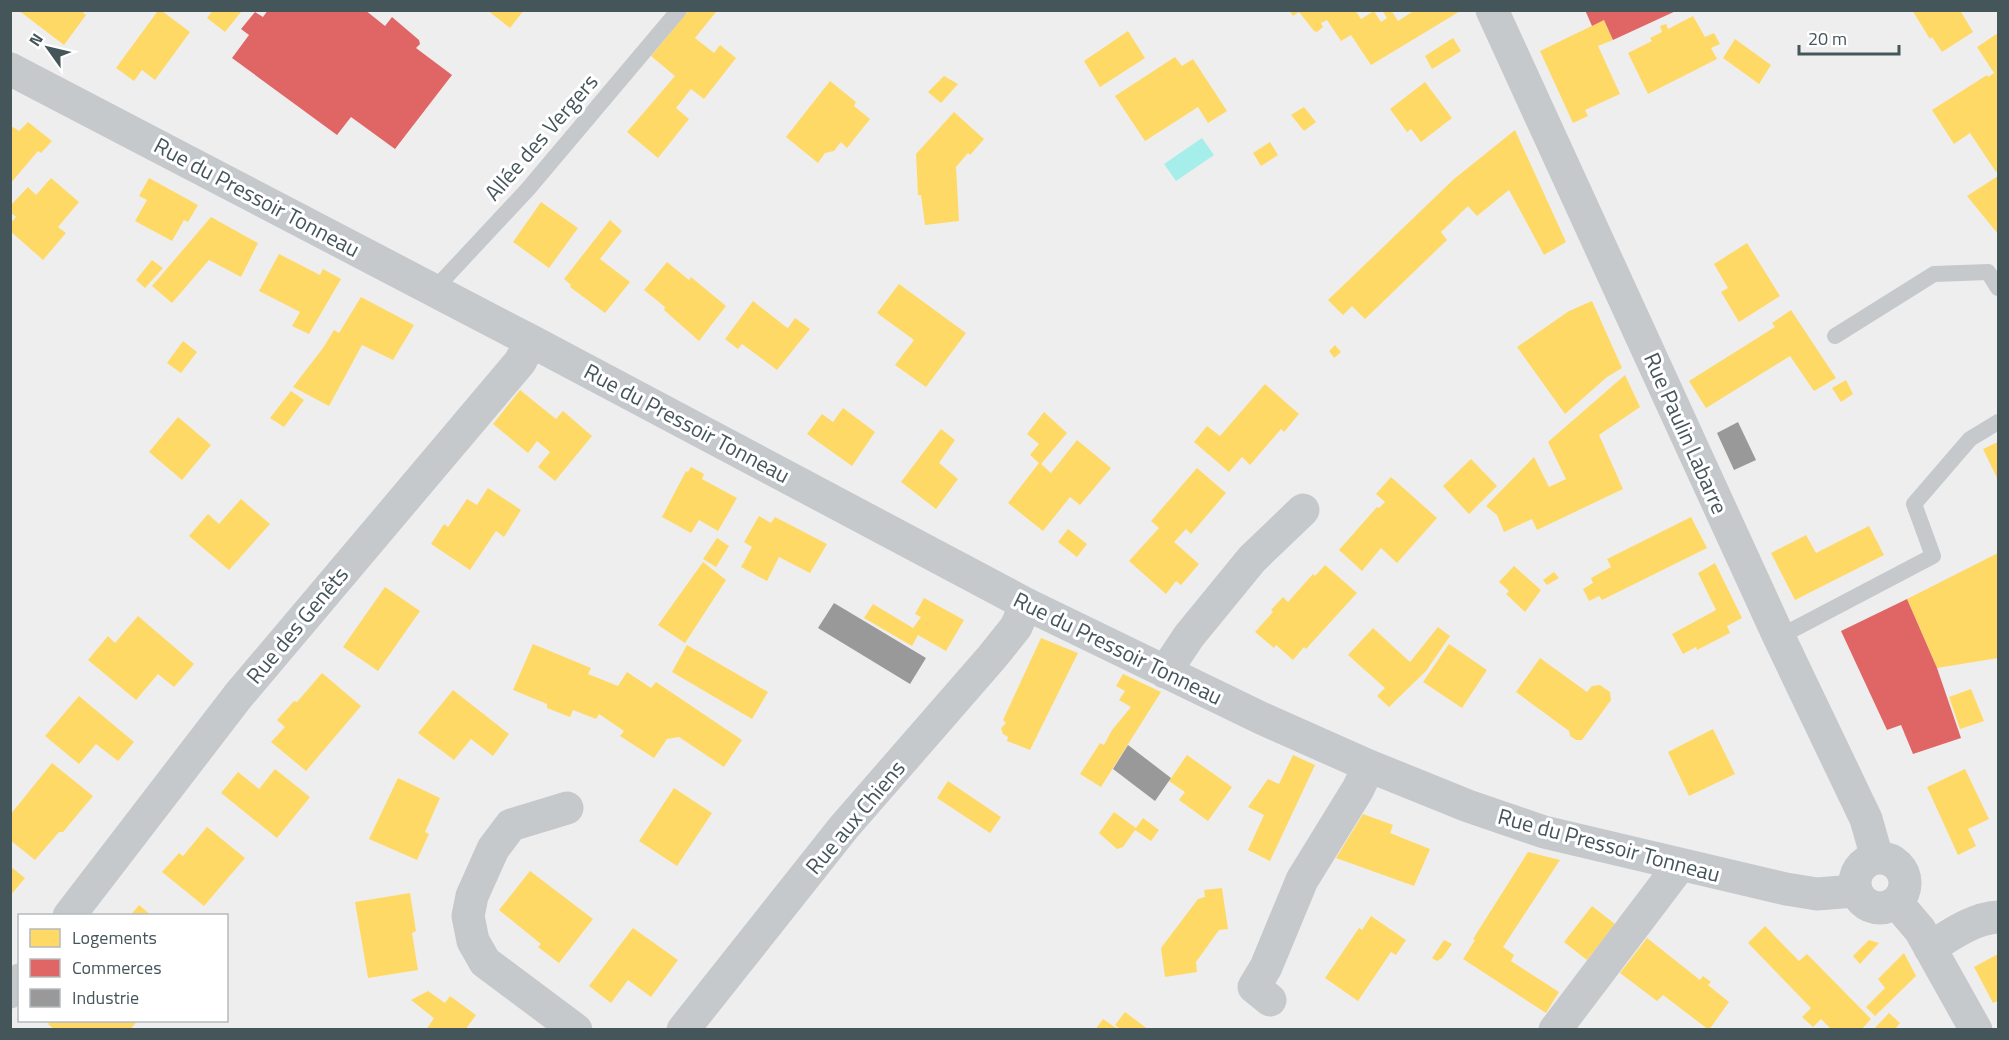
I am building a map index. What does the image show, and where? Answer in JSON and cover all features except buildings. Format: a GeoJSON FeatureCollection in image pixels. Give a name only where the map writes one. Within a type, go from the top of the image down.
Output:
{"type":"FeatureCollection","features":[{"type":"Feature","properties":{"kind":"street","name":"Rue Paulin Labarre"},"geometry":{"type":"LineString","coordinates":[[1492,10],[1779,637],[1866,819],[1876,858]]}},
{"type":"Feature","properties":{"kind":"street","name":"Rue du Pressoir Tonneau"},"geometry":{"type":"LineString","coordinates":[[10,69],[531,341],[1026,604],[1261,718],[1369,766],[1468,806],[1544,832],[1786,889],[1817,894],[1855,891]]}},
{"type":"Feature","properties":{"kind":"street","name":"Rue des Genêts"},"geometry":{"type":"LineString","coordinates":[[70,914],[238,696],[520,362],[531,341]]}},
{"type":"Feature","properties":{"kind":"street"},"geometry":{"type":"LineString","coordinates":[[1165,672],[1189,636],[1252,559],[1303,510]]}},
{"type":"Feature","properties":{"kind":"street","name":"Rue aux Chiens"},"geometry":{"type":"LineString","coordinates":[[683,1029],[844,827],[992,657],[1016,627],[1026,604]]}},
{"type":"Feature","properties":{"kind":"street"},"geometry":{"type":"LineString","coordinates":[[1270,1000],[1254,987],[1266,967],[1302,880],[1358,789],[1369,766]]}},
{"type":"Feature","properties":{"kind":"street"},"geometry":{"type":"LineString","coordinates":[[567,808],[511,825],[489,859],[472,896],[468,916],[473,941],[485,962],[576,1029]]}},
{"type":"Feature","properties":{"kind":"street"},"geometry":{"type":"LineString","coordinates":[[1876,858],[1892,861],[1903,872],[1905,889],[1897,903],[1881,909],[1873,908],[1859,898],[1855,891],[1856,874],[1860,866],[1876,858]]}},
{"type":"Feature","properties":{"kind":"street"},"geometry":{"type":"LineString","coordinates":[[1555,1029],[1680,865]]}},
{"type":"Feature","properties":{"kind":"street"},"geometry":{"type":"LineString","coordinates":[[1897,903],[1920,930],[1976,1029]]}},
{"type":"Feature","properties":{"kind":"street"},"geometry":{"type":"LineString","coordinates":[[1930,948],[1958,930],[1998,917]]}},
{"type":"Feature","properties":{"kind":"lane","name":"Allée des Vergers"},"geometry":{"type":"LineString","coordinates":[[437,292],[444,279],[528,189],[679,10]]}},
{"type":"Feature","properties":{"kind":"lane"},"geometry":{"type":"LineString","coordinates":[[1835,336],[1934,274],[1988,272],[1998,288]]}},
{"type":"Feature","properties":{"kind":"lane"},"geometry":{"type":"LineString","coordinates":[[1779,637],[1933,556],[1914,504],[1970,440],[1998,423]]}},
{"type":"Feature","properties":{"kind":"water"},"geometry":{"type":"Polygon","coordinates":[[[1202,138],[1214,155],[1176,181],[1164,164],[1202,138]]]}}]}
